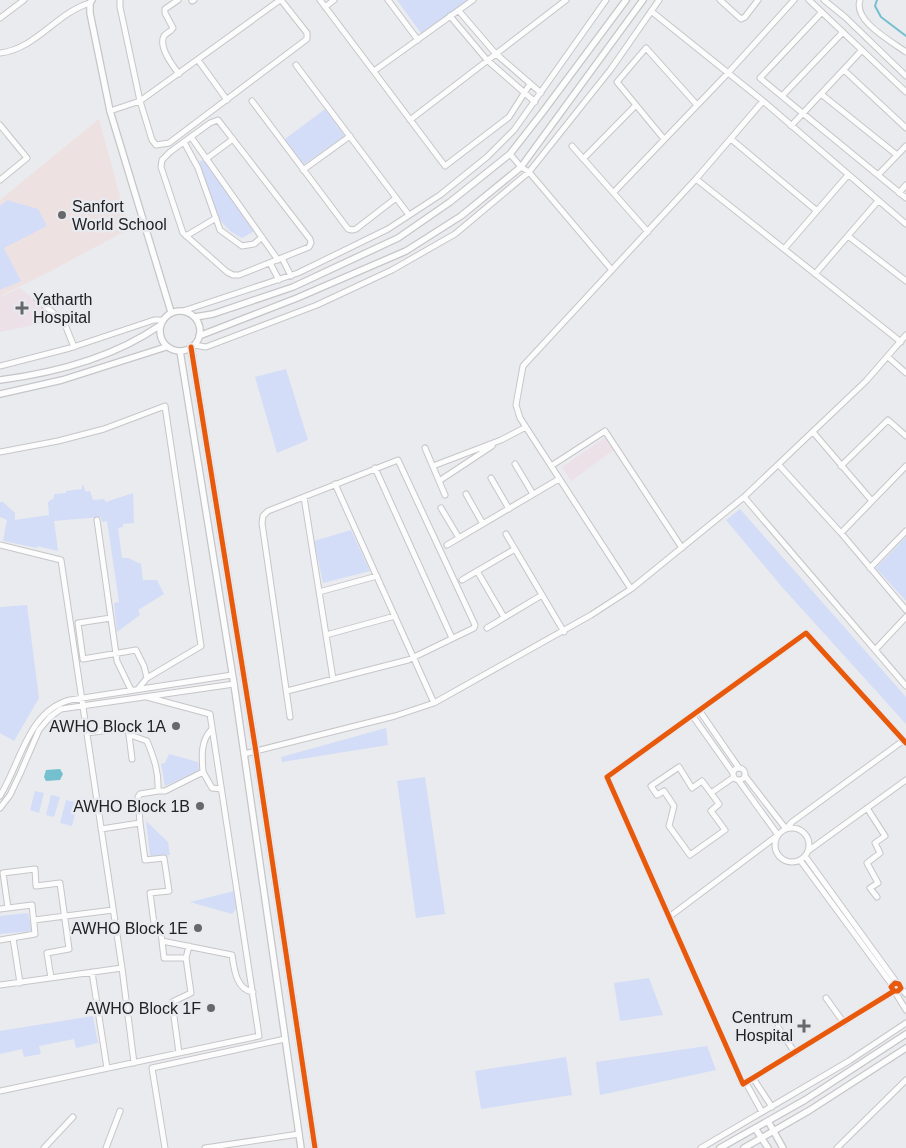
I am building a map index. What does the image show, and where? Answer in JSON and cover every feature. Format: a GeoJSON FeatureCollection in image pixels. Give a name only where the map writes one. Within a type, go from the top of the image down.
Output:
{"type":"FeatureCollection","features":[{"type":"Feature","properties":{"kind":"street"},"geometry":{"type":"LineString","coordinates":[[0,18],[24,0]]}},
{"type":"Feature","properties":{"kind":"street"},"geometry":{"type":"LineString","coordinates":[[110,111],[140,101],[280,0],[307,33],[307,39],[169,144],[156,145],[152,140],[140,101],[120,0]]}},
{"type":"Feature","properties":{"kind":"street"},"geometry":{"type":"LineString","coordinates":[[178,0],[165,10],[164,13],[173,28],[164,37],[163,44],[179,74]]}},
{"type":"Feature","properties":{"kind":"street"},"geometry":{"type":"LineString","coordinates":[[320,0],[445,166],[509,117],[530,84]]}},
{"type":"Feature","properties":{"kind":"street"},"geometry":{"type":"LineString","coordinates":[[325,7],[334,0]]}},
{"type":"Feature","properties":{"kind":"street"},"geometry":{"type":"LineString","coordinates":[[388,0],[418,40]]}},
{"type":"Feature","properties":{"kind":"street"},"geometry":{"type":"LineString","coordinates":[[374,71],[473,0]]}},
{"type":"Feature","properties":{"kind":"street"},"geometry":{"type":"LineString","coordinates":[[410,120],[566,0]]}},
{"type":"Feature","properties":{"kind":"street"},"geometry":{"type":"LineString","coordinates":[[0,380],[43,372],[104,355],[136,341],[161,323],[171,312],[183,311],[291,276],[388,229],[440,195],[487,157],[514,130],[606,0]]}},
{"type":"Feature","properties":{"kind":"street"},"geometry":{"type":"LineString","coordinates":[[183,311],[195,317],[213,314],[293,288],[398,238],[450,202],[510,154],[626,0]]}},
{"type":"Feature","properties":{"kind":"street"},"geometry":{"type":"LineString","coordinates":[[315,1148],[193,346],[200,336],[297,298],[406,251],[461,216],[521,167],[644,0]]}},
{"type":"Feature","properties":{"kind":"street"},"geometry":{"type":"LineString","coordinates":[[161,323],[159,334],[166,347],[180,352],[193,346],[206,347],[317,305],[392,270],[455,234],[529,172],[610,69],[659,0]]}},
{"type":"Feature","properties":{"kind":"street"},"geometry":{"type":"LineString","coordinates":[[720,0],[741,19],[758,0]]}},
{"type":"Feature","properties":{"kind":"street"},"geometry":{"type":"LineString","coordinates":[[614,192],[728,73],[794,0]]}},
{"type":"Feature","properties":{"kind":"street"},"geometry":{"type":"LineString","coordinates":[[808,0],[906,92]]}},
{"type":"Feature","properties":{"kind":"street"},"geometry":{"type":"LineString","coordinates":[[824,0],[845,17],[906,76]]}},
{"type":"Feature","properties":{"kind":"street"},"geometry":{"type":"LineString","coordinates":[[860,0],[858,5],[862,17],[872,28],[906,52]]}},
{"type":"Feature","properties":{"kind":"street"},"geometry":{"type":"LineString","coordinates":[[0,53],[28,44],[72,11],[91,1]]}},
{"type":"Feature","properties":{"kind":"street"},"geometry":{"type":"LineString","coordinates":[[91,1],[90,13],[110,111],[171,312]]}},
{"type":"Feature","properties":{"kind":"street"},"geometry":{"type":"LineString","coordinates":[[459,10],[495,53],[541,94]]}},
{"type":"Feature","properties":{"kind":"street"},"geometry":{"type":"LineString","coordinates":[[651,11],[763,101],[906,224]]}},
{"type":"Feature","properties":{"kind":"street"},"geometry":{"type":"LineString","coordinates":[[822,12],[760,78],[906,198]]}},
{"type":"Feature","properties":{"kind":"street"},"geometry":{"type":"LineString","coordinates":[[450,16],[487,60],[535,102]]}},
{"type":"Feature","properties":{"kind":"street"},"geometry":{"type":"LineString","coordinates":[[782,96],[843,32]]}},
{"type":"Feature","properties":{"kind":"street"},"geometry":{"type":"LineString","coordinates":[[664,139],[617,82],[646,48],[697,105]]}},
{"type":"Feature","properties":{"kind":"street"},"geometry":{"type":"LineString","coordinates":[[791,126],[862,50]]}},
{"type":"Feature","properties":{"kind":"street"},"geometry":{"type":"LineString","coordinates":[[198,60],[228,100]]}},
{"type":"Feature","properties":{"kind":"street"},"geometry":{"type":"LineString","coordinates":[[296,65],[409,215]]}},
{"type":"Feature","properties":{"kind":"street"},"geometry":{"type":"LineString","coordinates":[[844,70],[906,128]]}},
{"type":"Feature","properties":{"kind":"street"},"geometry":{"type":"LineString","coordinates":[[821,94],[897,155]]}},
{"type":"Feature","properties":{"kind":"street"},"geometry":{"type":"LineString","coordinates":[[252,101],[348,229],[356,229],[396,198]]}},
{"type":"Feature","properties":{"kind":"street"},"geometry":{"type":"LineString","coordinates":[[631,589],[520,418],[516,405],[523,366],[696,179],[763,101]]}},
{"type":"Feature","properties":{"kind":"street"},"geometry":{"type":"LineString","coordinates":[[583,158],[636,105]]}},
{"type":"Feature","properties":{"kind":"street"},"geometry":{"type":"LineString","coordinates":[[218,120],[310,239],[311,244],[309,247],[239,275],[233,275],[186,236],[183,233],[161,167],[162,160],[191,137],[210,123],[218,120]]}},
{"type":"Feature","properties":{"kind":"street"},"geometry":{"type":"LineString","coordinates":[[0,125],[27,158],[0,179]]}},
{"type":"Feature","properties":{"kind":"street"},"geometry":{"type":"LineString","coordinates":[[303,170],[350,136]]}},
{"type":"Feature","properties":{"kind":"street"},"geometry":{"type":"LineString","coordinates":[[191,137],[291,276]]}},
{"type":"Feature","properties":{"kind":"street"},"geometry":{"type":"LineString","coordinates":[[731,139],[817,210]]}},
{"type":"Feature","properties":{"kind":"street"},"geometry":{"type":"LineString","coordinates":[[206,158],[234,140]]}},
{"type":"Feature","properties":{"kind":"street"},"geometry":{"type":"LineString","coordinates":[[184,142],[198,168],[220,230],[242,246],[254,244],[262,237]]}},
{"type":"Feature","properties":{"kind":"street"},"geometry":{"type":"LineString","coordinates":[[572,146],[648,232]]}},
{"type":"Feature","properties":{"kind":"street"},"geometry":{"type":"LineString","coordinates":[[878,175],[906,146]]}},
{"type":"Feature","properties":{"kind":"street"},"geometry":{"type":"LineString","coordinates":[[510,154],[521,167],[529,172],[612,270]]}},
{"type":"Feature","properties":{"kind":"street"},"geometry":{"type":"LineString","coordinates":[[784,248],[848,175]]}},
{"type":"Feature","properties":{"kind":"street"},"geometry":{"type":"LineString","coordinates":[[696,179],[901,342]]}},
{"type":"Feature","properties":{"kind":"street"},"geometry":{"type":"LineString","coordinates":[[899,193],[906,186]]}},
{"type":"Feature","properties":{"kind":"street"},"geometry":{"type":"LineString","coordinates":[[816,274],[878,201]]}},
{"type":"Feature","properties":{"kind":"street"},"geometry":{"type":"LineString","coordinates":[[186,236],[216,218]]}},
{"type":"Feature","properties":{"kind":"street"},"geometry":{"type":"LineString","coordinates":[[848,236],[906,282]]}},
{"type":"Feature","properties":{"kind":"street"},"geometry":{"type":"LineString","coordinates":[[270,263],[279,280]]}},
{"type":"Feature","properties":{"kind":"street"},"geometry":{"type":"LineString","coordinates":[[37,299],[64,322],[74,347]]}},
{"type":"Feature","properties":{"kind":"street"},"geometry":{"type":"LineString","coordinates":[[195,317],[200,336]]}},
{"type":"Feature","properties":{"kind":"street"},"geometry":{"type":"LineString","coordinates":[[0,366],[74,347],[154,320],[161,323]]}},
{"type":"Feature","properties":{"kind":"street"},"geometry":{"type":"LineString","coordinates":[[244,754],[395,716],[434,703],[564,632],[631,589],[744,497],[888,357],[906,335]]}},
{"type":"Feature","properties":{"kind":"street"},"geometry":{"type":"LineString","coordinates":[[0,394],[62,380],[166,347]]}},
{"type":"Feature","properties":{"kind":"street"},"geometry":{"type":"LineString","coordinates":[[180,352],[234,684],[301,1148]]}},
{"type":"Feature","properties":{"kind":"street"},"geometry":{"type":"LineString","coordinates":[[888,357],[906,373]]}},
{"type":"Feature","properties":{"kind":"street"},"geometry":{"type":"LineString","coordinates":[[0,452],[58,441],[104,429],[164,406],[201,646],[147,678],[138,689]]}},
{"type":"Feature","properties":{"kind":"street"},"geometry":{"type":"LineString","coordinates":[[841,466],[888,420],[906,436]]}},
{"type":"Feature","properties":{"kind":"street"},"geometry":{"type":"LineString","coordinates":[[439,481],[501,440],[526,427]]}},
{"type":"Feature","properties":{"kind":"street"},"geometry":{"type":"LineString","coordinates":[[551,466],[605,431],[682,548]]}},
{"type":"Feature","properties":{"kind":"street"},"geometry":{"type":"LineString","coordinates":[[813,432],[872,501]]}},
{"type":"Feature","properties":{"kind":"street"},"geometry":{"type":"LineString","coordinates":[[433,466],[501,440]]}},
{"type":"Feature","properties":{"kind":"street"},"geometry":{"type":"LineString","coordinates":[[425,448],[445,494]]}},
{"type":"Feature","properties":{"kind":"street"},"geometry":{"type":"LineString","coordinates":[[286,691],[413,658],[474,628],[475,622],[400,461],[395,460],[375,468],[268,511],[263,516],[262,523],[286,691],[290,718]]}},
{"type":"Feature","properties":{"kind":"street"},"geometry":{"type":"LineString","coordinates":[[516,464],[533,494]]}},
{"type":"Feature","properties":{"kind":"street"},"geometry":{"type":"LineString","coordinates":[[779,464],[906,610]]}},
{"type":"Feature","properties":{"kind":"street"},"geometry":{"type":"LineString","coordinates":[[841,533],[906,466]]}},
{"type":"Feature","properties":{"kind":"street"},"geometry":{"type":"LineString","coordinates":[[375,468],[452,638]]}},
{"type":"Feature","properties":{"kind":"street"},"geometry":{"type":"LineString","coordinates":[[491,478],[509,509]]}},
{"type":"Feature","properties":{"kind":"street"},"geometry":{"type":"LineString","coordinates":[[447,546],[559,479]]}},
{"type":"Feature","properties":{"kind":"street"},"geometry":{"type":"LineString","coordinates":[[336,484],[434,703]]}},
{"type":"Feature","properties":{"kind":"street"},"geometry":{"type":"LineString","coordinates":[[466,494],[483,524]]}},
{"type":"Feature","properties":{"kind":"street"},"geometry":{"type":"LineString","coordinates":[[304,497],[333,679]]}},
{"type":"Feature","properties":{"kind":"street"},"geometry":{"type":"LineString","coordinates":[[744,497],[905,684]]}},
{"type":"Feature","properties":{"kind":"street"},"geometry":{"type":"LineString","coordinates":[[442,508],[459,538]]}},
{"type":"Feature","properties":{"kind":"street"},"geometry":{"type":"LineString","coordinates":[[98,520],[117,660],[131,690]]}},
{"type":"Feature","properties":{"kind":"street"},"geometry":{"type":"LineString","coordinates":[[870,568],[906,531]]}},
{"type":"Feature","properties":{"kind":"street"},"geometry":{"type":"LineString","coordinates":[[506,534],[564,632]]}},
{"type":"Feature","properties":{"kind":"street"},"geometry":{"type":"LineString","coordinates":[[0,545],[61,560],[122,968],[134,1063]]}},
{"type":"Feature","properties":{"kind":"street"},"geometry":{"type":"LineString","coordinates":[[462,580],[515,550]]}},
{"type":"Feature","properties":{"kind":"street"},"geometry":{"type":"LineString","coordinates":[[477,571],[504,617]]}},
{"type":"Feature","properties":{"kind":"street"},"geometry":{"type":"LineString","coordinates":[[319,592],[377,576]]}},
{"type":"Feature","properties":{"kind":"street"},"geometry":{"type":"LineString","coordinates":[[487,628],[542,595]]}},
{"type":"Feature","properties":{"kind":"street"},"geometry":{"type":"LineString","coordinates":[[326,635],[395,616]]}},
{"type":"Feature","properties":{"kind":"street"},"geometry":{"type":"LineString","coordinates":[[875,650],[906,617]]}},
{"type":"Feature","properties":{"kind":"street"},"geometry":{"type":"LineString","coordinates":[[71,624],[111,618]]}},
{"type":"Feature","properties":{"kind":"street"},"geometry":{"type":"LineString","coordinates":[[78,623],[83,659],[136,650],[144,666],[147,678]]}},
{"type":"Feature","properties":{"kind":"street"},"geometry":{"type":"LineString","coordinates":[[669,917],[786,829],[792,822],[905,741],[806,633],[607,777],[669,917],[743,1084],[844,1023],[894,988]]}},
{"type":"Feature","properties":{"kind":"street"},"geometry":{"type":"LineString","coordinates":[[0,796],[9,781],[34,725],[57,703],[232,675]]}},
{"type":"Feature","properties":{"kind":"street"},"geometry":{"type":"LineString","coordinates":[[0,808],[10,795],[39,730],[50,717],[61,709],[234,684]]}},
{"type":"Feature","properties":{"kind":"street"},"geometry":{"type":"LineString","coordinates":[[0,1091],[259,1036],[210,714],[147,696]]}},
{"type":"Feature","properties":{"kind":"street"},"geometry":{"type":"LineString","coordinates":[[699,710],[739,768],[744,770],[745,776],[786,829]]}},
{"type":"Feature","properties":{"kind":"street"},"geometry":{"type":"LineString","coordinates":[[692,715],[778,835]]}},
{"type":"Feature","properties":{"kind":"street"},"geometry":{"type":"LineString","coordinates":[[128,727],[132,759]]}},
{"type":"Feature","properties":{"kind":"street"},"geometry":{"type":"LineString","coordinates":[[87,733],[132,727],[133,736],[147,741],[156,763],[159,781],[158,791]]}},
{"type":"Feature","properties":{"kind":"street"},"geometry":{"type":"LineString","coordinates":[[212,729],[207,734],[204,742],[203,772],[212,788],[221,789]]}},
{"type":"Feature","properties":{"kind":"street"},"geometry":{"type":"LineString","coordinates":[[678,767],[692,788],[702,782],[712,794],[718,804],[710,811],[725,830],[690,854],[669,826],[674,806],[664,791],[657,795],[651,786],[678,767]]}},
{"type":"Feature","properties":{"kind":"street"},"geometry":{"type":"LineString","coordinates":[[712,794],[735,777],[739,768]]}},
{"type":"Feature","properties":{"kind":"street"},"geometry":{"type":"LineString","coordinates":[[186,958],[164,958],[161,933],[154,931],[150,893],[169,891],[164,858],[145,860],[138,797],[140,794],[164,791],[203,772]]}},
{"type":"Feature","properties":{"kind":"street"},"geometry":{"type":"LineString","coordinates":[[735,777],[743,780],[745,776]]}},
{"type":"Feature","properties":{"kind":"street"},"geometry":{"type":"LineString","coordinates":[[778,835],[775,846],[779,856],[789,862],[804,856],[906,780]]}},
{"type":"Feature","properties":{"kind":"street"},"geometry":{"type":"LineString","coordinates":[[867,808],[885,836],[875,842],[880,854],[867,863],[878,883],[870,888],[877,897]]}},
{"type":"Feature","properties":{"kind":"street"},"geometry":{"type":"LineString","coordinates":[[101,829],[140,823]]}},
{"type":"Feature","properties":{"kind":"street"},"geometry":{"type":"LineString","coordinates":[[786,829],[796,828],[805,834],[808,840],[804,856],[894,988],[906,1010]]}},
{"type":"Feature","properties":{"kind":"street"},"geometry":{"type":"LineString","coordinates":[[8,908],[3,873],[35,869],[36,886],[60,883],[69,950],[47,953],[50,978]]}},
{"type":"Feature","properties":{"kind":"street"},"geometry":{"type":"LineString","coordinates":[[0,909],[32,905],[35,934],[0,940]]}},
{"type":"Feature","properties":{"kind":"street"},"geometry":{"type":"LineString","coordinates":[[34,920],[113,910]]}},
{"type":"Feature","properties":{"kind":"street"},"geometry":{"type":"LineString","coordinates":[[13,938],[20,983]]}},
{"type":"Feature","properties":{"kind":"street"},"geometry":{"type":"LineString","coordinates":[[162,941],[232,955],[234,972],[241,985],[248,992],[252,992]]}},
{"type":"Feature","properties":{"kind":"street"},"geometry":{"type":"LineString","coordinates":[[179,1053],[172,1002],[191,993],[186,958],[189,946]]}},
{"type":"Feature","properties":{"kind":"street"},"geometry":{"type":"LineString","coordinates":[[0,986],[122,968]]}},
{"type":"Feature","properties":{"kind":"street"},"geometry":{"type":"LineString","coordinates":[[92,972],[107,1068]]}},
{"type":"Feature","properties":{"kind":"street"},"geometry":{"type":"LineString","coordinates":[[894,988],[899,990],[901,988],[906,994]]}},
{"type":"Feature","properties":{"kind":"street"},"geometry":{"type":"LineString","coordinates":[[826,998],[844,1023]]}},
{"type":"Feature","properties":{"kind":"street"},"geometry":{"type":"LineString","coordinates":[[701,1148],[849,1061],[906,1023]]}},
{"type":"Feature","properties":{"kind":"street"},"geometry":{"type":"LineString","coordinates":[[778,1027],[795,1053]]}},
{"type":"Feature","properties":{"kind":"street"},"geometry":{"type":"LineString","coordinates":[[720,1148],[805,1100],[906,1034]]}},
{"type":"Feature","properties":{"kind":"street"},"geometry":{"type":"LineString","coordinates":[[165,1148],[152,1068],[285,1039]]}},
{"type":"Feature","properties":{"kind":"street"},"geometry":{"type":"LineString","coordinates":[[744,1148],[762,1139],[906,1048]]}},
{"type":"Feature","properties":{"kind":"street"},"geometry":{"type":"LineString","coordinates":[[753,1078],[772,1107]]}},
{"type":"Feature","properties":{"kind":"street"},"geometry":{"type":"LineString","coordinates":[[837,1148],[906,1080]]}},
{"type":"Feature","properties":{"kind":"street"},"geometry":{"type":"LineString","coordinates":[[746,1082],[762,1112]]}},
{"type":"Feature","properties":{"kind":"street"},"geometry":{"type":"LineString","coordinates":[[106,1148],[120,1111]]}},
{"type":"Feature","properties":{"kind":"street"},"geometry":{"type":"LineString","coordinates":[[44,1148],[73,1117]]}},
{"type":"Feature","properties":{"kind":"street"},"geometry":{"type":"LineString","coordinates":[[768,1121],[783,1148]]}},
{"type":"Feature","properties":{"kind":"street"},"geometry":{"type":"LineString","coordinates":[[754,1128],[768,1148]]}},
{"type":"Feature","properties":{"kind":"street"},"geometry":{"type":"LineString","coordinates":[[205,1148],[299,1134]]}},
{"type":"Feature","properties":{"kind":"shaded area"},"geometry":{"type":"Polygon","coordinates":[[[397,0],[473,0],[423,36],[397,0]]]}},
{"type":"Feature","properties":{"kind":"shaded area"},"geometry":{"type":"Polygon","coordinates":[[[325,109],[345,136],[303,165],[285,139],[325,109]]]}},
{"type":"Feature","properties":{"kind":"shaded area","name":"Sanfort World School"},"geometry":{"type":"Polygon","coordinates":[[[99,119],[129,229],[0,296],[0,200],[99,119]]]}},
{"type":"Feature","properties":{"kind":"shaded area"},"geometry":{"type":"Polygon","coordinates":[[[206,160],[253,227],[253,232],[242,238],[230,231],[219,219],[199,161],[206,160]]]}},
{"type":"Feature","properties":{"kind":"shaded area"},"geometry":{"type":"Polygon","coordinates":[[[7,200],[38,209],[47,226],[4,248],[21,281],[0,290],[0,206],[7,200]]]}},
{"type":"Feature","properties":{"kind":"shaded area","name":"Yatharth Hospital"},"geometry":{"type":"Polygon","coordinates":[[[20,288],[58,320],[0,332],[0,297],[20,288]]]}},
{"type":"Feature","properties":{"kind":"shaded area"},"geometry":{"type":"Polygon","coordinates":[[[286,369],[308,440],[277,453],[255,377],[286,369]]]}},
{"type":"Feature","properties":{"kind":"shaded area"},"geometry":{"type":"Polygon","coordinates":[[[606,437],[615,449],[571,481],[562,467],[606,437]]]}},
{"type":"Feature","properties":{"kind":"shaded area"},"geometry":{"type":"Polygon","coordinates":[[[82,485],[86,492],[90,491],[93,500],[104,499],[106,502],[133,493],[134,523],[123,524],[123,527],[118,528],[122,558],[128,558],[141,564],[143,580],[157,580],[164,594],[138,610],[140,615],[117,632],[114,603],[119,602],[107,521],[102,522],[101,517],[54,521],[58,551],[3,541],[7,520],[0,517],[0,502],[3,502],[15,513],[15,520],[49,515],[48,502],[54,498],[54,494],[82,489],[82,485]]]}},
{"type":"Feature","properties":{"kind":"shaded area"},"geometry":{"type":"Polygon","coordinates":[[[740,509],[906,697],[906,724],[782,587],[726,520],[740,509]]]}},
{"type":"Feature","properties":{"kind":"shaded area"},"geometry":{"type":"Polygon","coordinates":[[[351,530],[370,571],[323,583],[314,541],[351,530]]]}},
{"type":"Feature","properties":{"kind":"shaded area"},"geometry":{"type":"Polygon","coordinates":[[[906,537],[906,601],[876,568],[906,537]]]}},
{"type":"Feature","properties":{"kind":"shaded area"},"geometry":{"type":"Polygon","coordinates":[[[27,605],[39,698],[14,741],[0,733],[0,607],[27,605]]]}},
{"type":"Feature","properties":{"kind":"shaded area"},"geometry":{"type":"Polygon","coordinates":[[[386,728],[388,745],[282,762],[281,757],[386,728]]]}},
{"type":"Feature","properties":{"kind":"shaded area"},"geometry":{"type":"Polygon","coordinates":[[[169,754],[198,762],[199,771],[165,786],[161,764],[165,763],[169,754]]]}},
{"type":"Feature","properties":{"kind":"shaded area"},"geometry":{"type":"Polygon","coordinates":[[[425,777],[445,914],[416,918],[397,781],[425,777]]]}},
{"type":"Feature","properties":{"kind":"shaded area"},"geometry":{"type":"Polygon","coordinates":[[[35,791],[44,793],[39,813],[30,810],[35,791]]]}},
{"type":"Feature","properties":{"kind":"shaded area"},"geometry":{"type":"Polygon","coordinates":[[[51,795],[60,797],[54,817],[46,815],[51,795]]]}},
{"type":"Feature","properties":{"kind":"shaded area"},"geometry":{"type":"Polygon","coordinates":[[[66,800],[78,803],[72,826],[60,823],[66,800]]]}},
{"type":"Feature","properties":{"kind":"shaded area"},"geometry":{"type":"Polygon","coordinates":[[[146,821],[168,842],[170,855],[150,856],[146,821]]]}},
{"type":"Feature","properties":{"kind":"shaded area"},"geometry":{"type":"Polygon","coordinates":[[[234,891],[236,909],[232,914],[190,902],[234,891]]]}},
{"type":"Feature","properties":{"kind":"shaded area"},"geometry":{"type":"Polygon","coordinates":[[[28,913],[32,931],[0,934],[0,916],[28,913]]]}},
{"type":"Feature","properties":{"kind":"shaded area"},"geometry":{"type":"Polygon","coordinates":[[[649,978],[663,1015],[620,1021],[614,983],[649,978]]]}},
{"type":"Feature","properties":{"kind":"shaded area"},"geometry":{"type":"Polygon","coordinates":[[[93,1016],[98,1043],[76,1048],[74,1039],[39,1046],[41,1054],[24,1057],[22,1049],[0,1054],[0,1031],[93,1016]]]}},
{"type":"Feature","properties":{"kind":"shaded area"},"geometry":{"type":"Polygon","coordinates":[[[707,1046],[716,1070],[600,1095],[596,1062],[707,1046]]]}},
{"type":"Feature","properties":{"kind":"shaded area"},"geometry":{"type":"Polygon","coordinates":[[[566,1057],[572,1095],[481,1109],[475,1071],[566,1057]]]}},
{"type":"Feature","properties":{"kind":"water"},"geometry":{"type":"Polygon","coordinates":[[[60,769],[63,774],[60,780],[46,781],[44,777],[46,770],[60,769]]]}},
{"type":"Feature","properties":{"kind":"waterway"},"geometry":{"type":"LineString","coordinates":[[877,0],[875,6],[881,17],[906,36]]}},
{"type":"Feature","properties":{"kind":"cycle path"},"geometry":{"type":"LineString","coordinates":[[191,347],[256,752],[315,1148]]}},
{"type":"Feature","properties":{"kind":"cycle path"},"geometry":{"type":"LineString","coordinates":[[894,991],[891,987],[895,983],[899,984],[901,988],[898,991],[894,991],[743,1084],[607,777],[806,633],[906,743]]}},
{"type":"Feature","properties":{"kind":"place","name":"Sanfort World School"},"geometry":{"type":"Point","coordinates":[62,215]}},
{"type":"Feature","properties":{"kind":"place","name":"Yatharth Hospital"},"geometry":{"type":"Point","coordinates":[22,308]}},
{"type":"Feature","properties":{"kind":"place","name":"AWHO Block 1A"},"geometry":{"type":"Point","coordinates":[176,726]}},
{"type":"Feature","properties":{"kind":"place","name":"AWHO Block 1B"},"geometry":{"type":"Point","coordinates":[200,806]}},
{"type":"Feature","properties":{"kind":"place","name":"AWHO Block 1E"},"geometry":{"type":"Point","coordinates":[198,928]}},
{"type":"Feature","properties":{"kind":"place","name":"AWHO Block 1F"},"geometry":{"type":"Point","coordinates":[211,1008]}},
{"type":"Feature","properties":{"kind":"place","name":"Centrum Hospital"},"geometry":{"type":"Point","coordinates":[804,1026]}}]}
